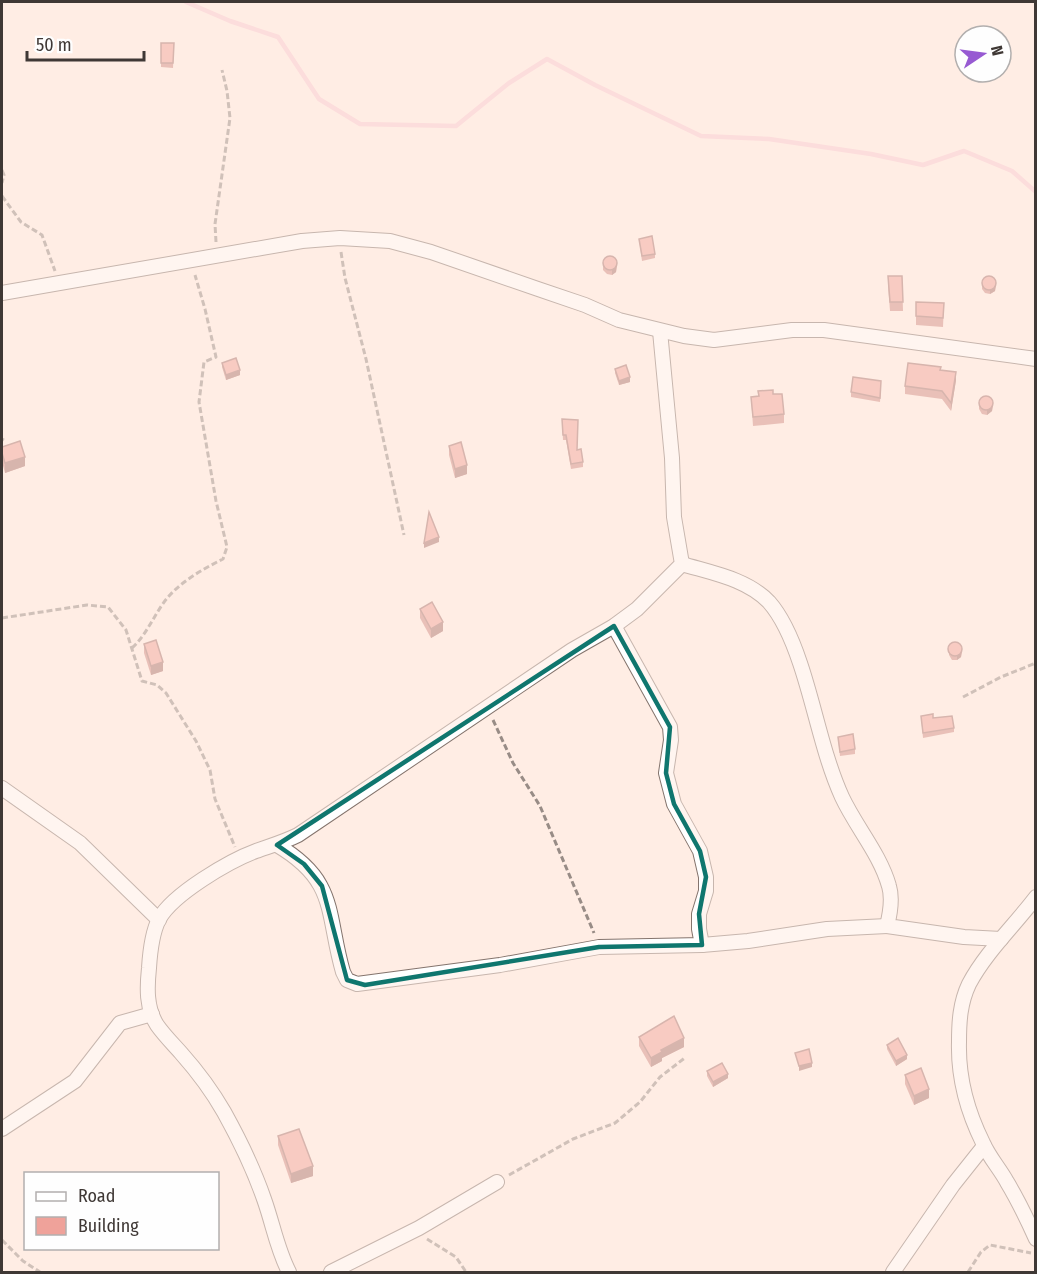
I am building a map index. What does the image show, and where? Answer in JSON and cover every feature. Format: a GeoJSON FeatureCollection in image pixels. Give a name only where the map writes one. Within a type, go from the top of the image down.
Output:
{"type":"FeatureCollection","features":[{"type":"Feature","properties":{"kind":"street"},"geometry":{"type":"LineString","coordinates":[[3,296],[302,242],[340,238],[390,241],[431,252],[585,305],[619,320],[660,331],[714,340],[792,330],[824,330],[1035,359]]}},
{"type":"Feature","properties":{"kind":"street"},"geometry":{"type":"LineString","coordinates":[[660,331],[672,458],[674,517],[682,564]]}},
{"type":"Feature","properties":{"kind":"street"},"geometry":{"type":"LineString","coordinates":[[289,1272],[280,1253],[264,1198],[223,1110],[196,1070],[157,1024],[152,1014],[148,1000],[148,978],[150,953],[159,920],[166,909],[183,893],[254,852],[298,836],[572,650],[614,626],[637,609],[682,564]]}},
{"type":"Feature","properties":{"kind":"street"},"geometry":{"type":"LineString","coordinates":[[682,564],[727,577],[752,588],[769,602],[781,620],[794,645],[842,797],[883,870],[890,888],[890,911],[887,926]]}},
{"type":"Feature","properties":{"kind":"street"},"geometry":{"type":"LineString","coordinates":[[614,626],[670,727],[671,740],[666,773],[674,804],[700,851],[706,877],[706,891],[699,914],[702,945]]}},
{"type":"Feature","properties":{"kind":"street"},"geometry":{"type":"LineString","coordinates":[[2,788],[80,843],[159,920]]}},
{"type":"Feature","properties":{"kind":"street"},"geometry":{"type":"LineString","coordinates":[[277,845],[304,864],[322,886],[328,901],[343,972],[347,980],[364,985],[500,965],[599,947],[702,945],[748,941],[827,929],[887,926],[964,937],[1001,939]]}},
{"type":"Feature","properties":{"kind":"street"},"geometry":{"type":"LineString","coordinates":[[1035,897],[970,982],[963,999],[959,1024],[958,1056],[963,1090],[984,1146],[1018,1201],[1035,1239]]}},
{"type":"Feature","properties":{"kind":"street"},"geometry":{"type":"LineString","coordinates":[[2,1129],[75,1082],[120,1023],[152,1014]]}},
{"type":"Feature","properties":{"kind":"street"},"geometry":{"type":"LineString","coordinates":[[892,1272],[953,1185],[984,1146]]}},
{"type":"Feature","properties":{"kind":"street"},"geometry":{"type":"LineString","coordinates":[[331,1272],[419,1227],[497,1182]]}},
{"type":"Feature","properties":{"kind":"path"},"geometry":{"type":"LineString","coordinates":[[218,256],[215,224],[230,118],[222,70]]}},
{"type":"Feature","properties":{"kind":"path"},"geometry":{"type":"LineString","coordinates":[[2,170],[4,176],[2,183]]}},
{"type":"Feature","properties":{"kind":"path"},"geometry":{"type":"LineString","coordinates":[[2,196],[21,222],[42,235],[60,284]]}},
{"type":"Feature","properties":{"kind":"path"},"geometry":{"type":"LineString","coordinates":[[340,238],[345,278],[366,359],[404,535]]}},
{"type":"Feature","properties":{"kind":"path"},"geometry":{"type":"LineString","coordinates":[[132,648],[140,640],[164,603],[195,574],[223,559],[227,547],[216,501],[199,402],[204,362],[216,357],[192,262]]}},
{"type":"Feature","properties":{"kind":"path"},"geometry":{"type":"LineString","coordinates":[[2,618],[87,605],[108,607],[126,630],[142,681],[157,685],[166,693],[196,741],[210,770],[215,799],[240,859]]}},
{"type":"Feature","properties":{"kind":"path"},"geometry":{"type":"LineString","coordinates":[[963,697],[1001,677],[1035,663]]}},
{"type":"Feature","properties":{"kind":"path"},"geometry":{"type":"LineString","coordinates":[[487,707],[513,763],[540,806],[599,947]]}},
{"type":"Feature","properties":{"kind":"path"},"geometry":{"type":"LineString","coordinates":[[497,1182],[573,1139],[615,1124],[640,1101],[660,1077],[686,1057]]}},
{"type":"Feature","properties":{"kind":"path"},"geometry":{"type":"LineString","coordinates":[[419,1227],[426,1238],[456,1257],[466,1272]]}},
{"type":"Feature","properties":{"kind":"path"},"geometry":{"type":"LineString","coordinates":[[2,1240],[23,1261],[40,1272]]}},
{"type":"Feature","properties":{"kind":"path"},"geometry":{"type":"LineString","coordinates":[[968,1272],[981,1252],[990,1245],[1035,1254]]}},
{"type":"Feature","properties":{"kind":"highlighted area"},"geometry":{"type":"Polygon","coordinates":[[[614,626],[670,727],[666,773],[674,804],[700,851],[706,877],[699,914],[702,945],[599,947],[365,985],[347,980],[322,886],[304,864],[277,845],[614,626]]]}},
{"type":"Feature","properties":{"kind":"building"},"geometry":{"type":"Polygon","coordinates":[[[161,43],[174,43],[173,63],[161,63],[161,43]]]}},
{"type":"Feature","properties":{"kind":"building"},"geometry":{"type":"Polygon","coordinates":[[[652,236],[655,254],[642,256],[639,239],[652,236]]]}},
{"type":"Feature","properties":{"kind":"building"},"geometry":{"type":"Polygon","coordinates":[[[610,256],[615,258],[617,263],[615,268],[610,270],[605,268],[603,263],[605,258],[610,256]]]}},
{"type":"Feature","properties":{"kind":"building"},"geometry":{"type":"Polygon","coordinates":[[[888,276],[902,276],[903,302],[890,302],[888,276]]]}},
{"type":"Feature","properties":{"kind":"building"},"geometry":{"type":"Polygon","coordinates":[[[989,276],[994,278],[996,283],[994,288],[989,290],[984,288],[982,283],[984,278],[989,276]]]}},
{"type":"Feature","properties":{"kind":"building"},"geometry":{"type":"Polygon","coordinates":[[[916,302],[944,303],[943,318],[916,316],[916,302]]]}},
{"type":"Feature","properties":{"kind":"building"},"geometry":{"type":"Polygon","coordinates":[[[236,358],[240,370],[226,375],[222,363],[236,358]]]}},
{"type":"Feature","properties":{"kind":"building"},"geometry":{"type":"Polygon","coordinates":[[[908,363],[941,367],[940,370],[956,372],[951,403],[942,391],[905,386],[908,363]]]}},
{"type":"Feature","properties":{"kind":"building"},"geometry":{"type":"Polygon","coordinates":[[[626,365],[630,377],[619,381],[615,369],[626,365]]]}},
{"type":"Feature","properties":{"kind":"building"},"geometry":{"type":"Polygon","coordinates":[[[853,377],[881,381],[880,398],[851,392],[853,377]]]}},
{"type":"Feature","properties":{"kind":"building"},"geometry":{"type":"Polygon","coordinates":[[[773,390],[773,394],[782,394],[784,414],[753,417],[751,397],[759,396],[758,391],[773,390]]]}},
{"type":"Feature","properties":{"kind":"building"},"geometry":{"type":"Polygon","coordinates":[[[986,396],[991,398],[993,403],[991,408],[986,410],[981,408],[979,403],[981,398],[986,396]]]}},
{"type":"Feature","properties":{"kind":"building"},"geometry":{"type":"Polygon","coordinates":[[[562,419],[578,420],[577,450],[581,449],[583,462],[571,464],[566,435],[563,435],[562,419]]]}},
{"type":"Feature","properties":{"kind":"building"},"geometry":{"type":"Polygon","coordinates":[[[20,441],[25,457],[5,463],[2,447],[20,441]]]}},
{"type":"Feature","properties":{"kind":"building"},"geometry":{"type":"Polygon","coordinates":[[[461,442],[467,465],[455,469],[449,446],[461,442]]]}},
{"type":"Feature","properties":{"kind":"building"},"geometry":{"type":"Polygon","coordinates":[[[429,512],[439,537],[424,543],[429,512]]]}},
{"type":"Feature","properties":{"kind":"building"},"geometry":{"type":"Polygon","coordinates":[[[432,602],[443,622],[431,629],[420,609],[432,602]]]}},
{"type":"Feature","properties":{"kind":"building"},"geometry":{"type":"Polygon","coordinates":[[[156,640],[163,662],[151,666],[144,644],[156,640]]]}},
{"type":"Feature","properties":{"kind":"building"},"geometry":{"type":"Polygon","coordinates":[[[955,642],[960,644],[962,649],[960,654],[955,656],[950,654],[948,649],[950,644],[955,642]]]}},
{"type":"Feature","properties":{"kind":"building"},"geometry":{"type":"Polygon","coordinates":[[[933,714],[933,718],[952,716],[954,728],[923,733],[921,716],[933,714]]]}},
{"type":"Feature","properties":{"kind":"building"},"geometry":{"type":"Polygon","coordinates":[[[853,734],[855,749],[840,752],[838,737],[853,734]]]}},
{"type":"Feature","properties":{"kind":"building"},"geometry":{"type":"Polygon","coordinates":[[[674,1016],[684,1038],[651,1058],[639,1037],[674,1016]]]}},
{"type":"Feature","properties":{"kind":"building"},"geometry":{"type":"Polygon","coordinates":[[[898,1038],[907,1055],[896,1061],[887,1045],[898,1038]]]}},
{"type":"Feature","properties":{"kind":"building"},"geometry":{"type":"Polygon","coordinates":[[[809,1049],[812,1063],[799,1066],[795,1053],[809,1049]]]}},
{"type":"Feature","properties":{"kind":"building"},"geometry":{"type":"Polygon","coordinates":[[[722,1063],[728,1074],[713,1082],[707,1071],[722,1063]]]}},
{"type":"Feature","properties":{"kind":"building"},"geometry":{"type":"Polygon","coordinates":[[[921,1068],[929,1089],[914,1096],[905,1075],[921,1068]]]}},
{"type":"Feature","properties":{"kind":"building"},"geometry":{"type":"Polygon","coordinates":[[[299,1129],[313,1166],[291,1174],[278,1136],[299,1129]]]}},
{"type":"Feature","properties":{"kind":"waterway"},"geometry":{"type":"LineString","coordinates":[[186,2],[230,21],[278,37],[319,99],[360,124],[456,126],[509,83],[547,59],[701,136],[769,139],[871,154],[923,165],[964,151],[1012,171],[1036,192]]}}]}
